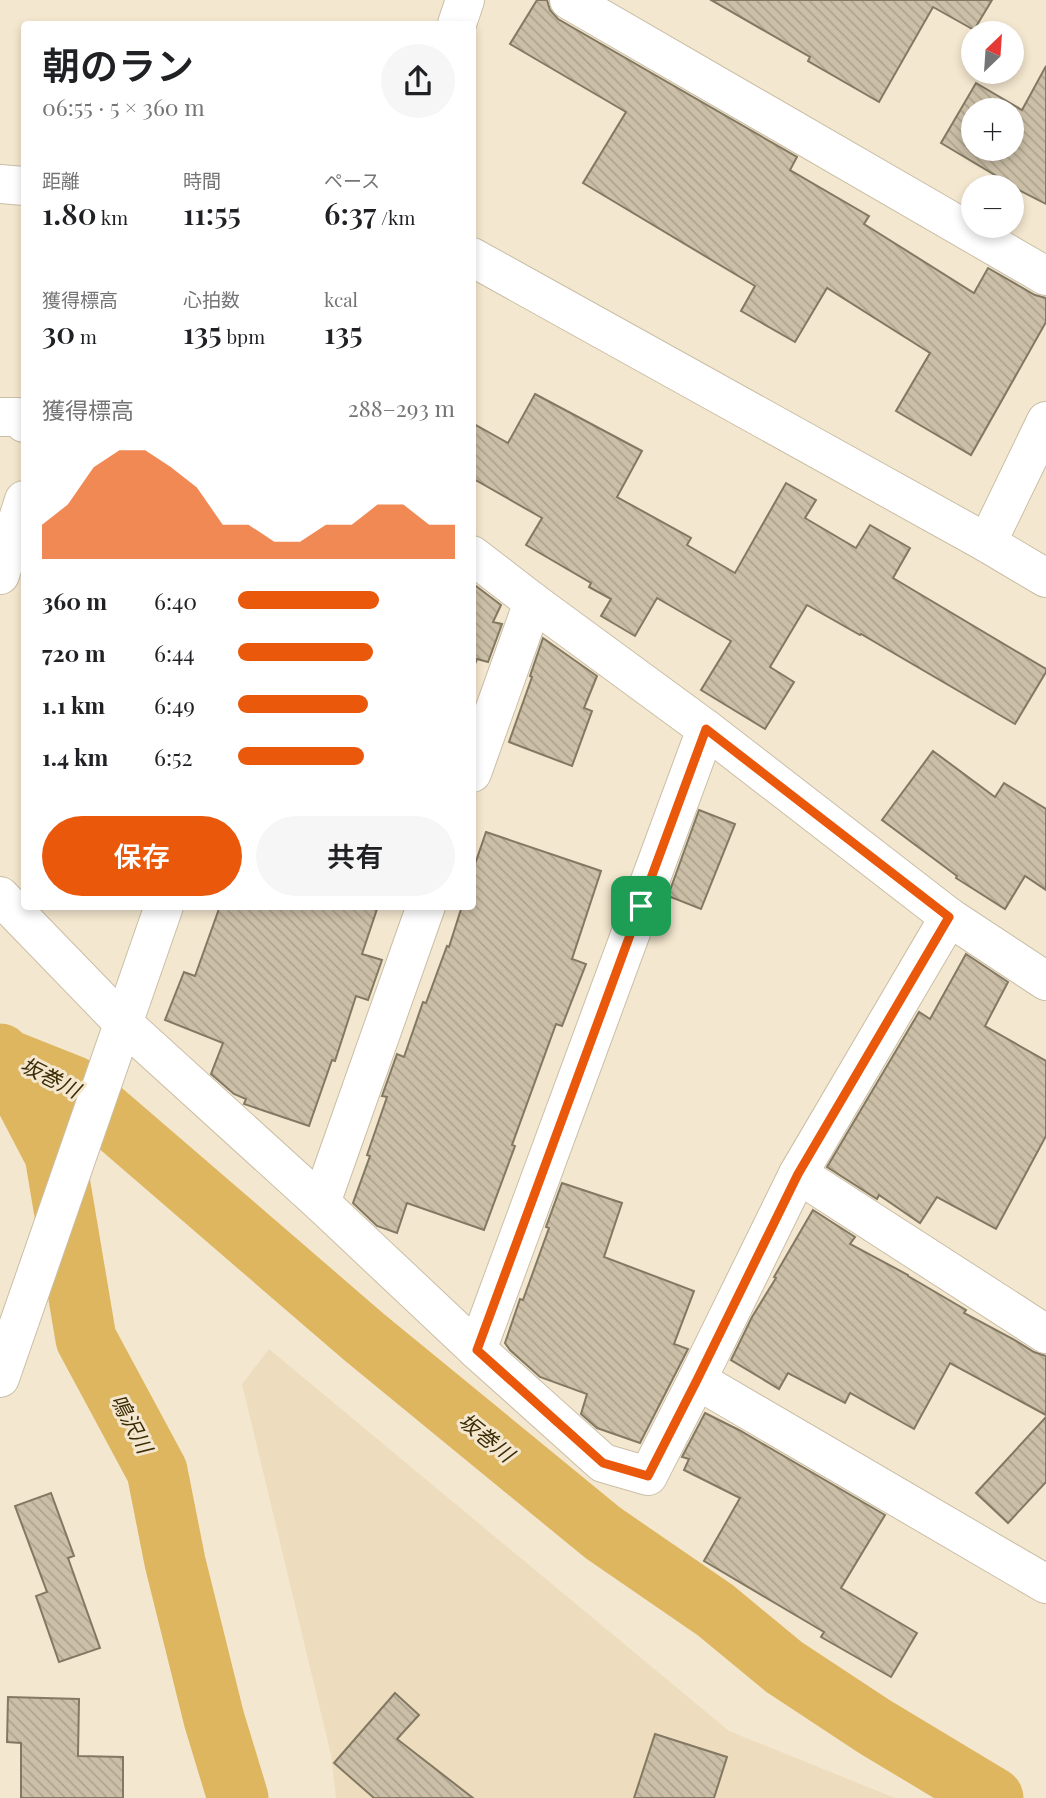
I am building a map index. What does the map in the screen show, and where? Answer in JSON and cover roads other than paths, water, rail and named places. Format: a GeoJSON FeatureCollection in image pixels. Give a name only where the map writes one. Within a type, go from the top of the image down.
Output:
{"type":"FeatureCollection","features":[{"type":"Feature","properties":{"kind":"street"},"geometry":{"type":"LineString","coordinates":[[458,21],[465,0]]}},
{"type":"Feature","properties":{"kind":"street"},"geometry":{"type":"LineString","coordinates":[[569,0],[1046,276]]}},
{"type":"Feature","properties":{"kind":"street"},"geometry":{"type":"LineString","coordinates":[[0,184],[21,186]]}},
{"type":"Feature","properties":{"kind":"street"},"geometry":{"type":"LineString","coordinates":[[476,259],[1046,578]]}},
{"type":"Feature","properties":{"kind":"street"},"geometry":{"type":"LineString","coordinates":[[0,417],[21,420]]}},
{"type":"Feature","properties":{"kind":"street"},"geometry":{"type":"LineString","coordinates":[[987,543],[1046,421]]}},
{"type":"Feature","properties":{"kind":"street"},"geometry":{"type":"LineString","coordinates":[[0,575],[21,509]]}},
{"type":"Feature","properties":{"kind":"street"},"geometry":{"type":"LineString","coordinates":[[476,558],[706,729],[949,917],[1046,981]]}},
{"type":"Feature","properties":{"kind":"street"},"geometry":{"type":"LineString","coordinates":[[476,763],[533,602]]}},
{"type":"Feature","properties":{"kind":"street"},"geometry":{"type":"LineString","coordinates":[[477,1350],[706,729]]}},
{"type":"Feature","properties":{"kind":"street"},"geometry":{"type":"LineString","coordinates":[[0,896],[123,1023],[603,1463],[648,1476],[798,1174],[949,917]]}},
{"type":"Feature","properties":{"kind":"street"},"geometry":{"type":"LineString","coordinates":[[1,1376],[163,910]]}},
{"type":"Feature","properties":{"kind":"street"},"geometry":{"type":"LineString","coordinates":[[321,1203],[425,910]]}},
{"type":"Feature","properties":{"kind":"street"},"geometry":{"type":"LineString","coordinates":[[798,1174],[1046,1334]]}},
{"type":"Feature","properties":{"kind":"street"},"geometry":{"type":"LineString","coordinates":[[697,1380],[1042,1572]]}},
{"type":"Feature","properties":{"kind":"waterway","name":"坂巻川"},"geometry":{"type":"LineString","coordinates":[[0,1054],[5,1059],[73,1086],[364,1337],[603,1533],[715,1610],[784,1667],[875,1727],[993,1798]]}},
{"type":"Feature","properties":{"kind":"waterway","name":"鳴沢川"},"geometry":{"type":"LineString","coordinates":[[5,1059],[55,1155],[86,1339],[157,1471],[175,1562],[214,1719],[238,1798]]}}]}
